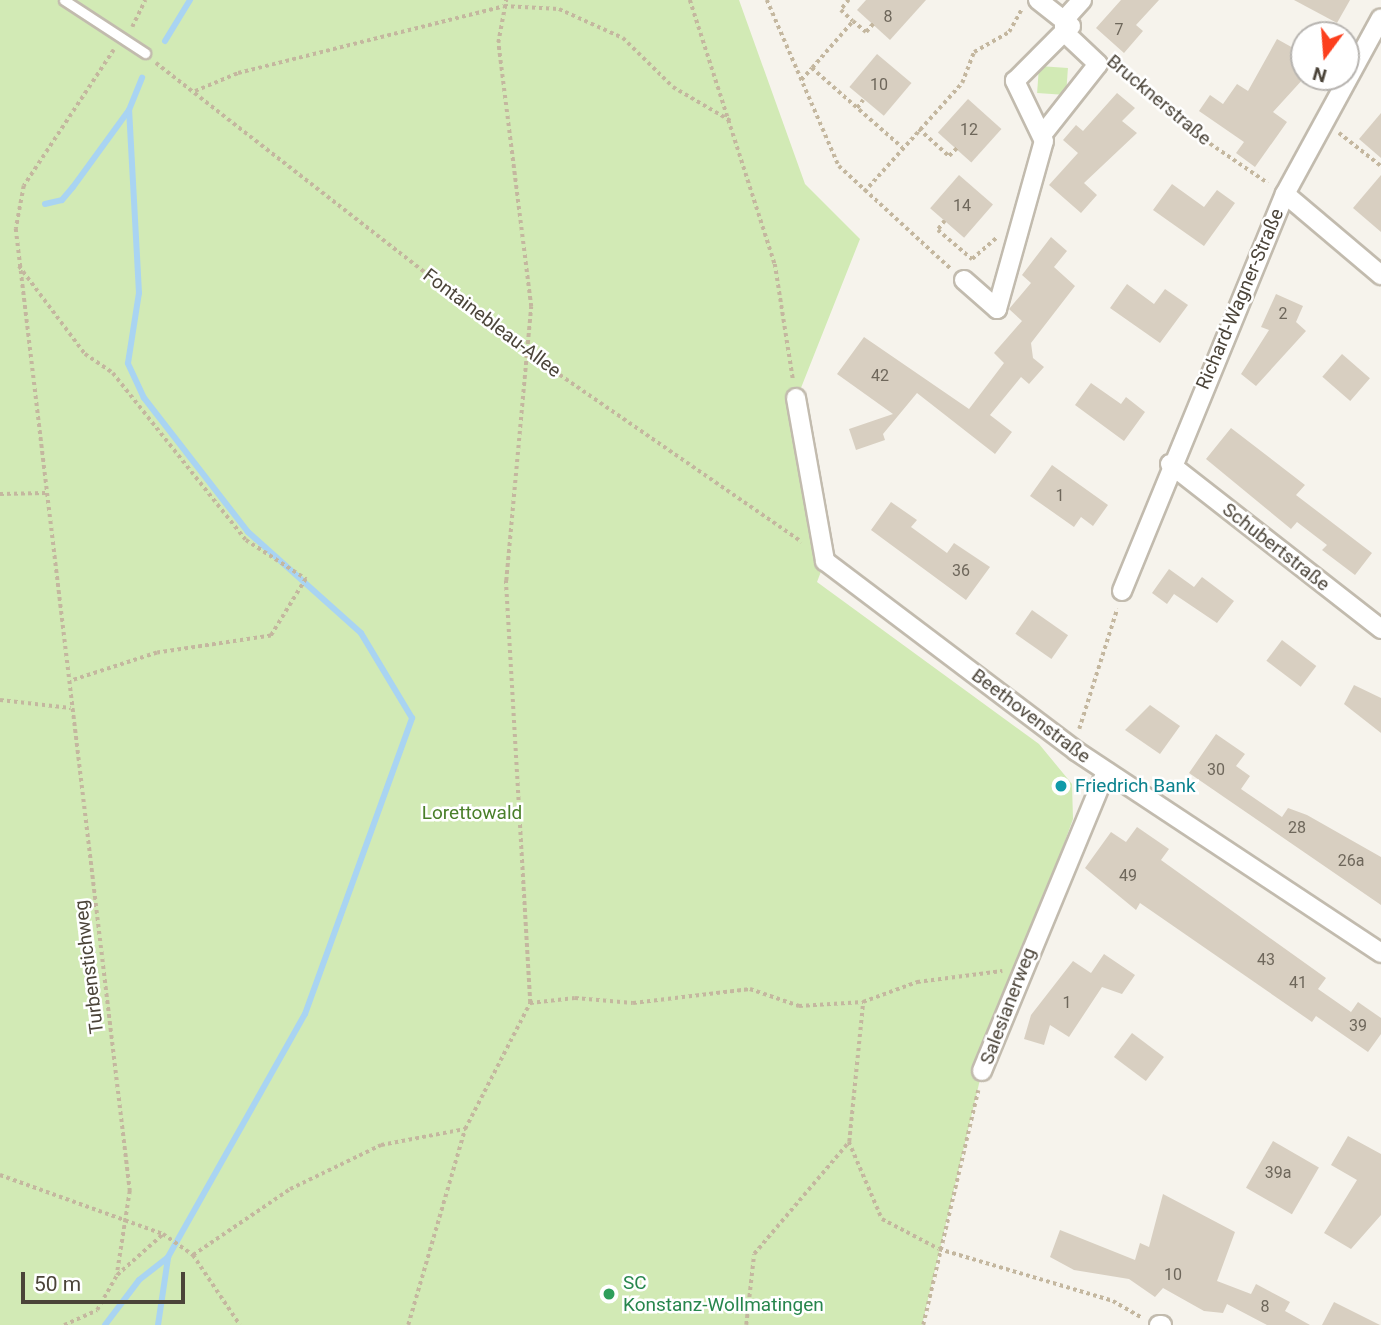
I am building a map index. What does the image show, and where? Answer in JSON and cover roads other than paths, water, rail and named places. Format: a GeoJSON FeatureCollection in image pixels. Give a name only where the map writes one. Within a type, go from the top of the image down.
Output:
{"type":"FeatureCollection","features":[{"type":"Feature","properties":{"kind":"street","name":"Brucknerstraße"},"geometry":{"type":"LineString","coordinates":[[1038,0],[1063,26],[1111,60]]}},
{"type":"Feature","properties":{"kind":"street"},"geometry":{"type":"LineString","coordinates":[[1042,135],[1015,81],[1082,0]]}},
{"type":"Feature","properties":{"kind":"street","name":"Richard-Wagner-Straße"},"geometry":{"type":"LineString","coordinates":[[1122,591],[1170,464],[1285,194],[1381,18]]}},
{"type":"Feature","properties":{"kind":"street"},"geometry":{"type":"LineString","coordinates":[[964,280],[997,309],[1042,135],[1098,64],[1063,26]]}},
{"type":"Feature","properties":{"kind":"street"},"geometry":{"type":"LineString","coordinates":[[1285,194],[1381,275]]}},
{"type":"Feature","properties":{"kind":"street","name":"Beethovenstraße"},"geometry":{"type":"LineString","coordinates":[[796,398],[825,561],[1076,751],[1381,953]]}},
{"type":"Feature","properties":{"kind":"street","name":"Schubertstraße"},"geometry":{"type":"LineString","coordinates":[[1170,464],[1381,629]]}},
{"type":"Feature","properties":{"kind":"street","name":"Salesianerweg"},"geometry":{"type":"LineString","coordinates":[[982,1071],[1021,968],[1106,772]]}},
{"type":"Feature","properties":{"kind":"lane"},"geometry":{"type":"LineString","coordinates":[[64,0],[145,53]]}},
{"type":"Feature","properties":{"kind":"waterway"},"geometry":{"type":"LineString","coordinates":[[165,41],[190,0]]}},
{"type":"Feature","properties":{"kind":"waterway"},"geometry":{"type":"LineString","coordinates":[[45,204],[62,200],[73,187],[129,110],[142,77]]}},
{"type":"Feature","properties":{"kind":"waterway"},"geometry":{"type":"LineString","coordinates":[[105,1325],[139,1280],[168,1257],[305,1014],[412,718],[361,633],[248,532],[144,398],[128,363],[139,293],[129,110]]}},
{"type":"Feature","properties":{"kind":"waterway"},"geometry":{"type":"LineString","coordinates":[[158,1325],[168,1258]]}},
{"type":"Feature","properties":{"kind":"place","name":"Friedrich Bank"},"geometry":{"type":"Point","coordinates":[1061,786]}},
{"type":"Feature","properties":{"kind":"place","name":"SC Konstanz-Wollmatingen"},"geometry":{"type":"Point","coordinates":[609,1294]}},
{"type":"Feature","properties":{"kind":"park label","name":"Lorettowald"},"geometry":{"type":"Point","coordinates":[472,813]}}]}
